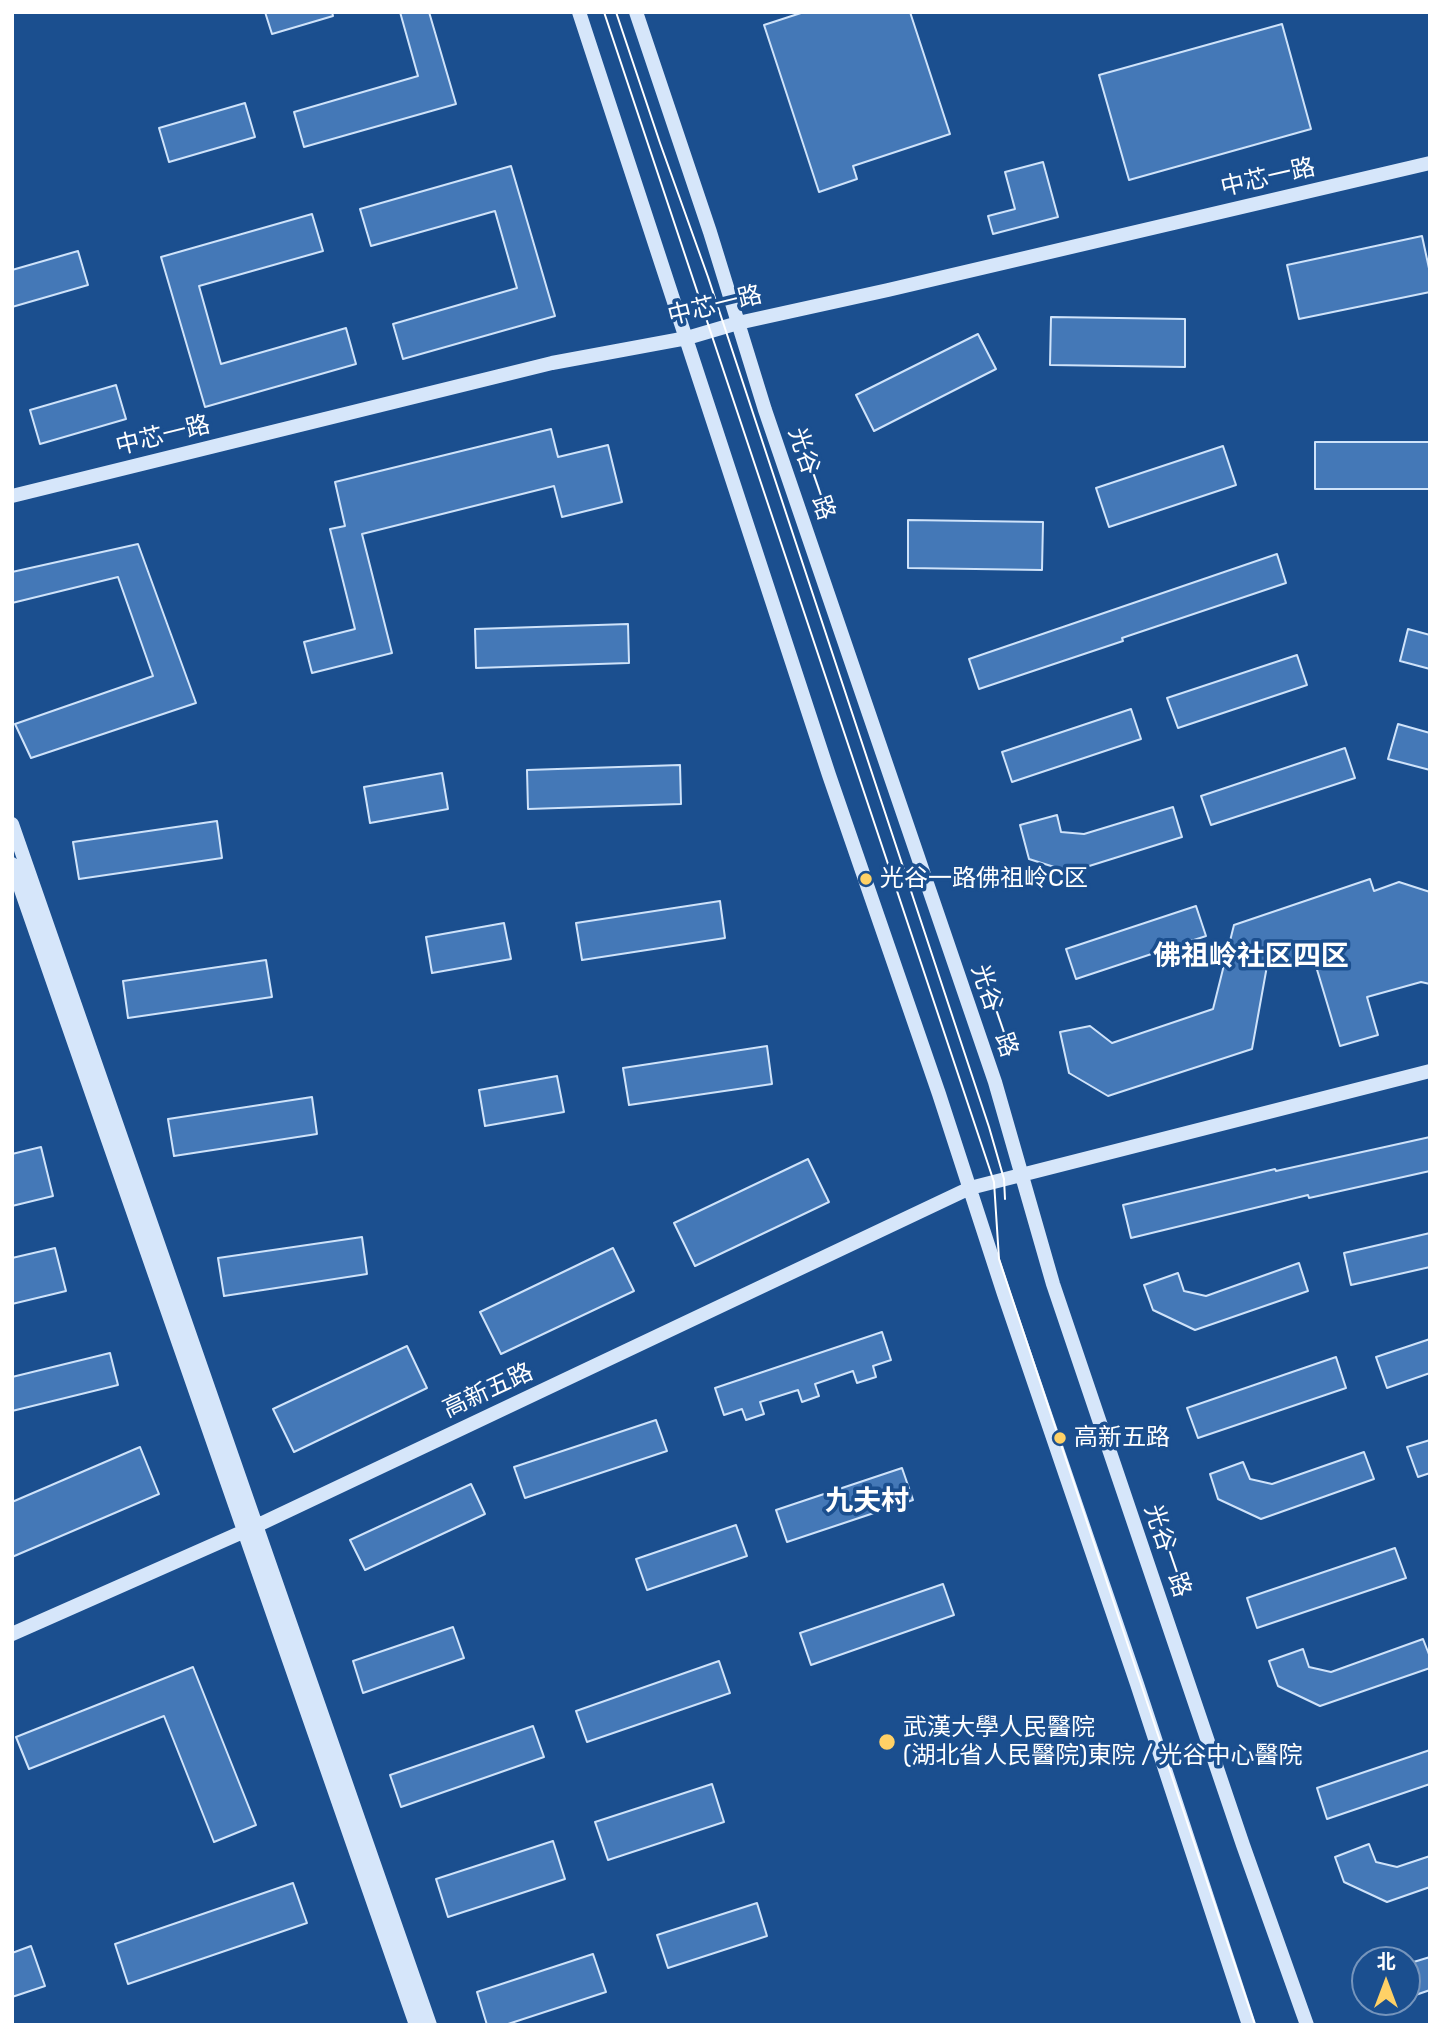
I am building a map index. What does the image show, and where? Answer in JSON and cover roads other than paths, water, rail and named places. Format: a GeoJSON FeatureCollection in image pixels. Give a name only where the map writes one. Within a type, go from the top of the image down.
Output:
{"type":"FeatureCollection","features":[{"type":"Feature","properties":{"kind":"main road"},"geometry":{"type":"LineString","coordinates":[[579,12],[829,775],[970,1188],[1249,2025]]}},
{"type":"Feature","properties":{"kind":"main road","name":"光谷一路"},"geometry":{"type":"LineString","coordinates":[[636,12],[770,423],[995,1082],[1053,1284],[1243,1845],[1307,2025]]}},
{"type":"Feature","properties":{"kind":"main road","name":"中芯一路"},"geometry":{"type":"LineString","coordinates":[[12,496],[552,363],[687,338],[738,323],[1430,163]]}},
{"type":"Feature","properties":{"kind":"main road"},"geometry":{"type":"LineString","coordinates":[[12,824],[416,2025]]}},
{"type":"Feature","properties":{"kind":"main road"},"geometry":{"type":"LineString","coordinates":[[12,864],[430,2025]]}},
{"type":"Feature","properties":{"kind":"main road","name":"高新五路"},"geometry":{"type":"LineString","coordinates":[[12,1634],[250,1529],[970,1188],[1430,1071]]}},
{"type":"Feature","properties":{"kind":"tram line"},"geometry":{"type":"LineString","coordinates":[[604,12],[994,1182],[999,1259],[1255,2025]]}},
{"type":"Feature","properties":{"kind":"tram line"},"geometry":{"type":"LineString","coordinates":[[616,12],[708,277],[989,1127],[1004,1179],[1005,1199]]}},
{"type":"Feature","properties":{"kind":"place","name":"光谷一路佛祖岭C区"},"geometry":{"type":"Point","coordinates":[866,879]}},
{"type":"Feature","properties":{"kind":"place","name":"高新五路"},"geometry":{"type":"Point","coordinates":[1060,1438]}},
{"type":"Feature","properties":{"kind":"place","name":"武漢大學人民醫院 (湖北省人民醫院)東院 / 光谷中心醫院"},"geometry":{"type":"Point","coordinates":[887,1742]}},
{"type":"Feature","properties":{"kind":"district","name":"佛祖岭社区四区"},"geometry":{"type":"Point","coordinates":[1251,957]}},
{"type":"Feature","properties":{"kind":"district","name":"九夫村"},"geometry":{"type":"Point","coordinates":[867,1502]}}]}
